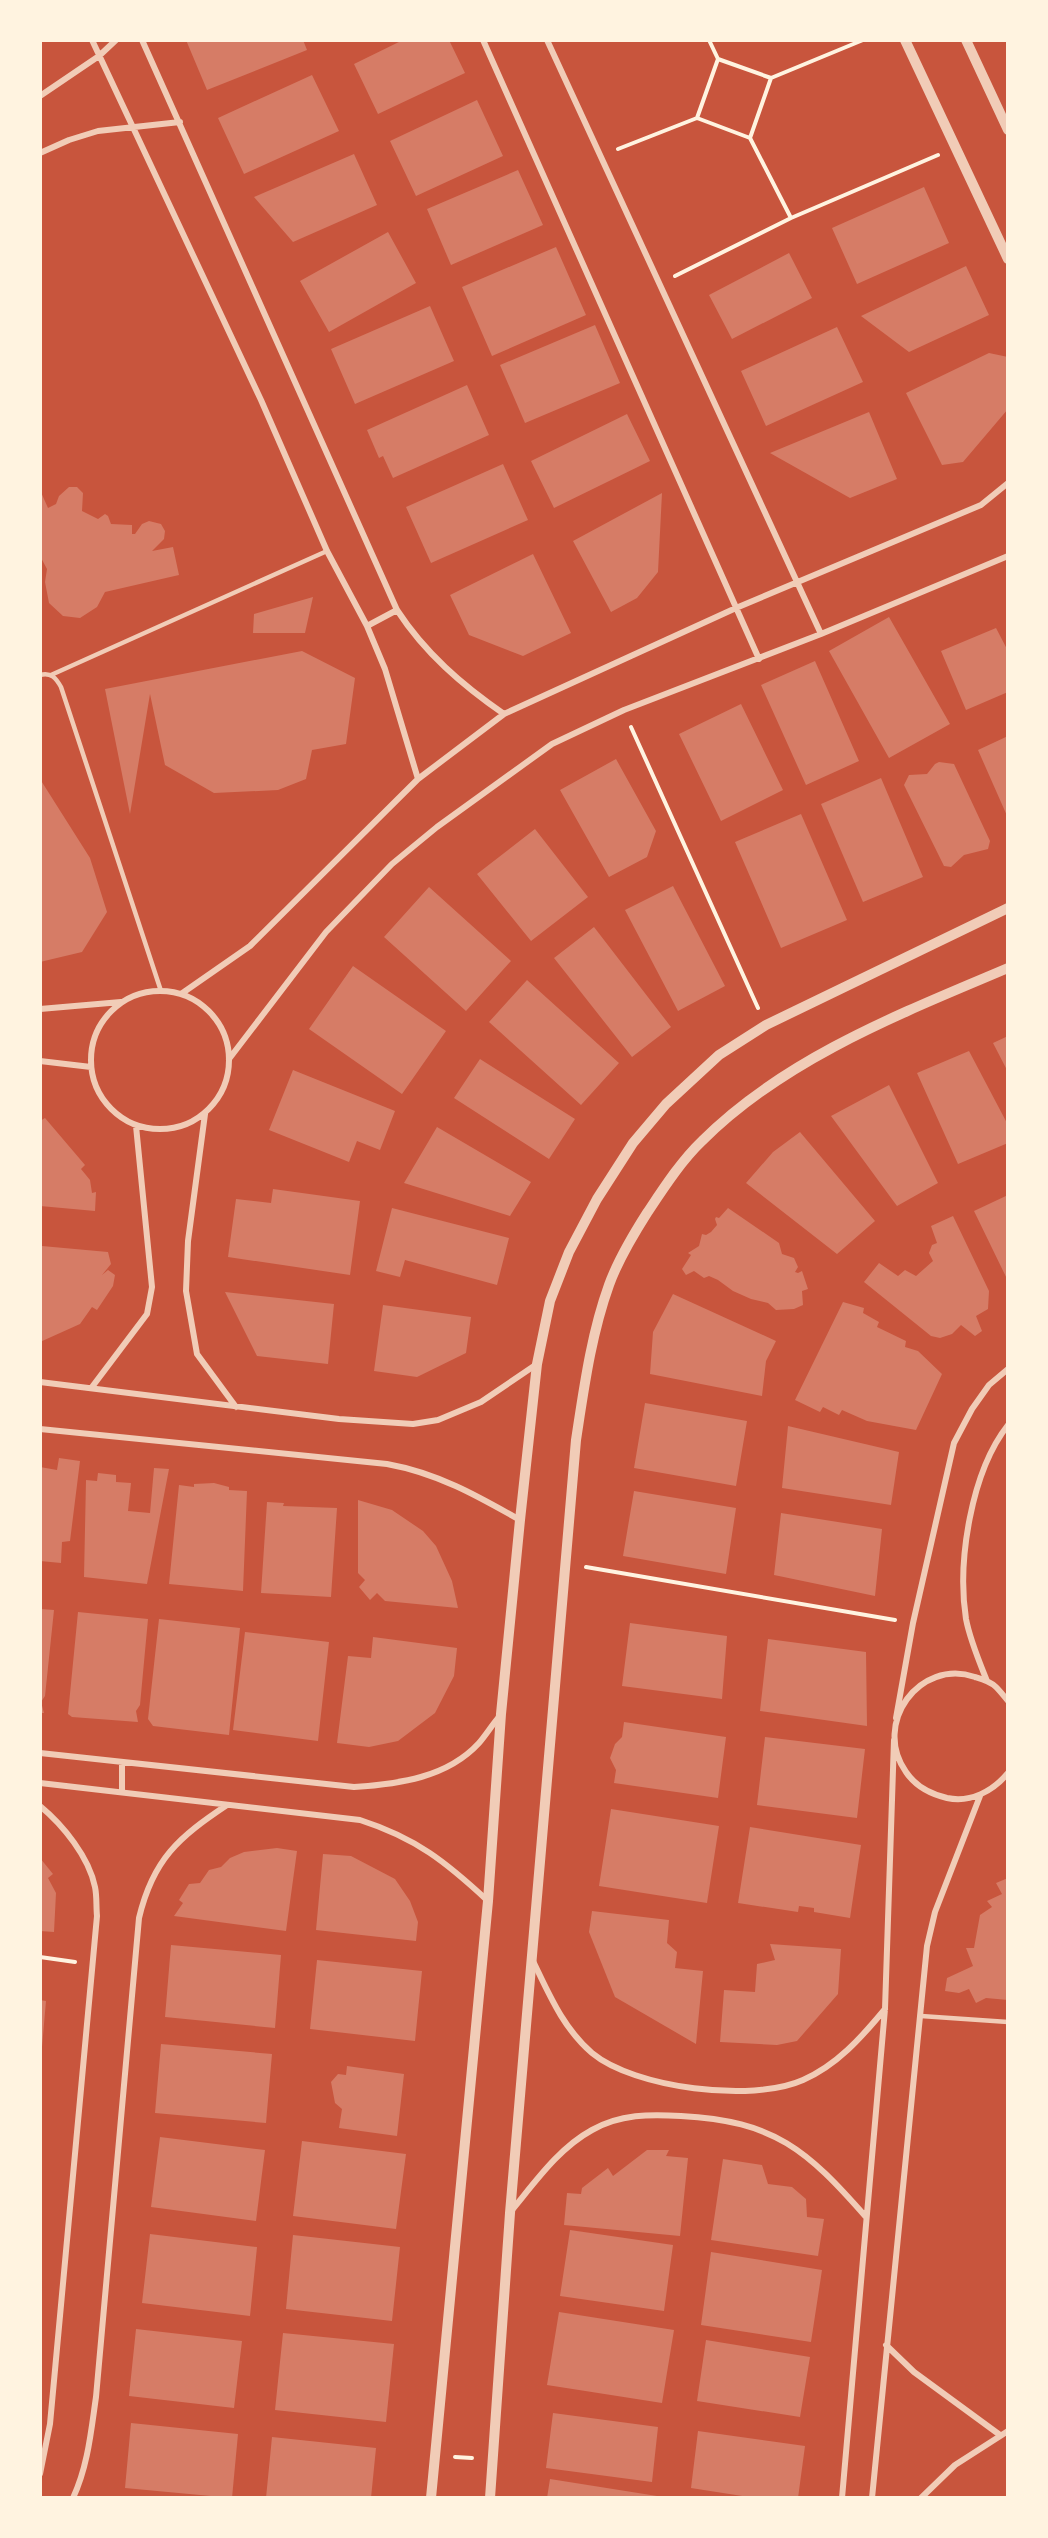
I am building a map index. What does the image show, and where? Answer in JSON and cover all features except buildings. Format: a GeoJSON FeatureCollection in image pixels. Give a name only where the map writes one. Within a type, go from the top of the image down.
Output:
{"type":"FeatureCollection","features":[{"type":"Feature","properties":{"kind":"street"},"geometry":{"type":"LineString","coordinates":[[92,40],[261,400],[327,551],[367,626],[385,669],[418,779]]}},
{"type":"Feature","properties":{"kind":"street"},"geometry":{"type":"LineString","coordinates":[[40,96],[99,56],[116,40]]}},
{"type":"Feature","properties":{"kind":"street"},"geometry":{"type":"LineString","coordinates":[[142,40],[397,610],[407,625],[453,676],[504,714]]}},
{"type":"Feature","properties":{"kind":"street"},"geometry":{"type":"LineString","coordinates":[[483,40],[759,659]]}},
{"type":"Feature","properties":{"kind":"street"},"geometry":{"type":"LineString","coordinates":[[548,40],[821,634]]}},
{"type":"Feature","properties":{"kind":"street"},"geometry":{"type":"LineString","coordinates":[[905,40],[1008,259]]}},
{"type":"Feature","properties":{"kind":"street"},"geometry":{"type":"LineString","coordinates":[[966,40],[1008,129]]}},
{"type":"Feature","properties":{"kind":"street"},"geometry":{"type":"LineString","coordinates":[[40,153],[69,140],[98,131],[180,122]]}},
{"type":"Feature","properties":{"kind":"street"},"geometry":{"type":"LineString","coordinates":[[181,994],[250,946],[418,779],[504,714],[736,608],[981,505],[1008,483]]}},
{"type":"Feature","properties":{"kind":"street"},"geometry":{"type":"LineString","coordinates":[[230,1059],[326,932],[392,864],[436,827],[552,744],[624,710],[759,659],[1008,556]]}},
{"type":"Feature","properties":{"kind":"street"},"geometry":{"type":"LineString","coordinates":[[367,626],[397,610]]}},
{"type":"Feature","properties":{"kind":"street"},"geometry":{"type":"LineString","coordinates":[[431,2498],[437,2455],[488,1901],[501,1714],[520,1520],[537,1364],[550,1301],[569,1252],[597,1199],[633,1143],[666,1104],[719,1054],[766,1025],[1008,908]]}},
{"type":"Feature","properties":{"kind":"street"},"geometry":{"type":"LineString","coordinates":[[490,2498],[510,2213],[576,1440],[588,1362],[610,1283],[624,1253],[659,1195],[701,1142],[744,1104],[788,1074],[851,1039],[942,995],[1008,968]]}},
{"type":"Feature","properties":{"kind":"street"},"geometry":{"type":"LineString","coordinates":[[161,991],[181,994],[201,1004],[216,1019],[226,1038],[230,1059],[227,1079],[219,1098],[205,1114],[184,1126],[160,1130],[136,1126],[114,1112],[98,1092],[91,1067],[92,1042],[103,1019],[122,1002],[140,994],[161,991]]}},
{"type":"Feature","properties":{"kind":"street"},"geometry":{"type":"LineString","coordinates":[[40,1009],[122,1002]]}},
{"type":"Feature","properties":{"kind":"street"},"geometry":{"type":"LineString","coordinates":[[40,1061],[91,1067]]}},
{"type":"Feature","properties":{"kind":"street"},"geometry":{"type":"LineString","coordinates":[[205,1114],[188,1240],[186,1291],[197,1354],[236,1407]]}},
{"type":"Feature","properties":{"kind":"street"},"geometry":{"type":"LineString","coordinates":[[92,1387],[147,1314],[152,1287],[136,1126]]}},
{"type":"Feature","properties":{"kind":"street"},"geometry":{"type":"LineString","coordinates":[[40,1382],[339,1419],[421,1423],[438,1420],[481,1402],[537,1364]]}},
{"type":"Feature","properties":{"kind":"street"},"geometry":{"type":"LineString","coordinates":[[842,2498],[885,2009],[896,1718],[913,1623],[954,1443],[972,1409],[989,1385],[1008,1369]]}},
{"type":"Feature","properties":{"kind":"street"},"geometry":{"type":"LineString","coordinates":[[987,1681],[967,1622],[963,1592],[967,1542],[985,1466],[998,1438],[1008,1425]]}},
{"type":"Feature","properties":{"kind":"street"},"geometry":{"type":"LineString","coordinates":[[40,1429],[387,1464],[415,1469],[468,1490],[520,1520]]}},
{"type":"Feature","properties":{"kind":"street"},"geometry":{"type":"LineString","coordinates":[[896,1718],[906,1698],[923,1683],[943,1674],[966,1674],[1008,1689]]}},
{"type":"Feature","properties":{"kind":"street"},"geometry":{"type":"LineString","coordinates":[[996,1686],[1008,1701]]}},
{"type":"Feature","properties":{"kind":"street"},"geometry":{"type":"LineString","coordinates":[[40,1753],[354,1787],[394,1785],[426,1776],[455,1763],[479,1744],[501,1714]]}},
{"type":"Feature","properties":{"kind":"street"},"geometry":{"type":"LineString","coordinates":[[894,1740],[900,1763],[913,1782],[933,1795],[957,1800],[980,1796],[998,1785],[1008,1773]]}},
{"type":"Feature","properties":{"kind":"street"},"geometry":{"type":"LineString","coordinates":[[122,1762],[122,1792]]}},
{"type":"Feature","properties":{"kind":"street"},"geometry":{"type":"LineString","coordinates":[[40,1783],[360,1820],[388,1829],[415,1842],[447,1864],[488,1901]]}},
{"type":"Feature","properties":{"kind":"street"},"geometry":{"type":"LineString","coordinates":[[872,2498],[927,1946],[935,1912],[980,1796]]}},
{"type":"Feature","properties":{"kind":"street"},"geometry":{"type":"LineString","coordinates":[[73,2498],[88,2450],[96,2397],[139,1918],[145,1892],[157,1868],[194,1827],[227,1805]]}},
{"type":"Feature","properties":{"kind":"street"},"geometry":{"type":"LineString","coordinates":[[40,1806],[66,1833],[84,1859],[95,1886],[97,1916],[50,2424],[40,2474]]}},
{"type":"Feature","properties":{"kind":"street"},"geometry":{"type":"LineString","coordinates":[[532,1959],[568,2029],[592,2054],[620,2070],[650,2079],[717,2091],[761,2091],[801,2081],[834,2063],[858,2041],[885,2009]]}},
{"type":"Feature","properties":{"kind":"street"},"geometry":{"type":"LineString","coordinates":[[510,2213],[561,2152],[592,2130],[623,2117],[662,2114],[711,2117],[753,2126],[785,2141],[834,2181],[866,2217]]}},
{"type":"Feature","properties":{"kind":"street"},"geometry":{"type":"LineString","coordinates":[[886,2345],[914,2372],[1000,2435]]}},
{"type":"Feature","properties":{"kind":"street"},"geometry":{"type":"LineString","coordinates":[[921,2498],[955,2465],[1008,2431]]}},
{"type":"Feature","properties":{"kind":"lane"},"geometry":{"type":"LineString","coordinates":[[40,675],[51,675],[327,551]]}},
{"type":"Feature","properties":{"kind":"lane"},"geometry":{"type":"LineString","coordinates":[[51,675],[61,687],[161,991]]}},
{"type":"Feature","properties":{"kind":"lane"},"geometry":{"type":"LineString","coordinates":[[921,2016],[1008,2022]]}},
{"type":"Feature","properties":{"kind":"path"},"geometry":{"type":"LineString","coordinates":[[697,117],[718,59],[710,40]]}},
{"type":"Feature","properties":{"kind":"path"},"geometry":{"type":"LineString","coordinates":[[718,59],[771,78],[863,40]]}},
{"type":"Feature","properties":{"kind":"path"},"geometry":{"type":"LineString","coordinates":[[750,138],[771,78]]}},
{"type":"Feature","properties":{"kind":"path"},"geometry":{"type":"LineString","coordinates":[[601,156],[697,117],[750,138],[792,218]]}},
{"type":"Feature","properties":{"kind":"path"},"geometry":{"type":"LineString","coordinates":[[660,284],[792,218],[956,148]]}},
{"type":"Feature","properties":{"kind":"path"},"geometry":{"type":"LineString","coordinates":[[624,710],[766,1025]]}},
{"type":"Feature","properties":{"kind":"path"},"geometry":{"type":"LineString","coordinates":[[565,1564],[913,1623]]}},
{"type":"Feature","properties":{"kind":"path"},"geometry":{"type":"LineString","coordinates":[[40,1957],[92,1964]]}},
{"type":"Feature","properties":{"kind":"path"},"geometry":{"type":"LineString","coordinates":[[437,2455],[492,2461]]}}]}
